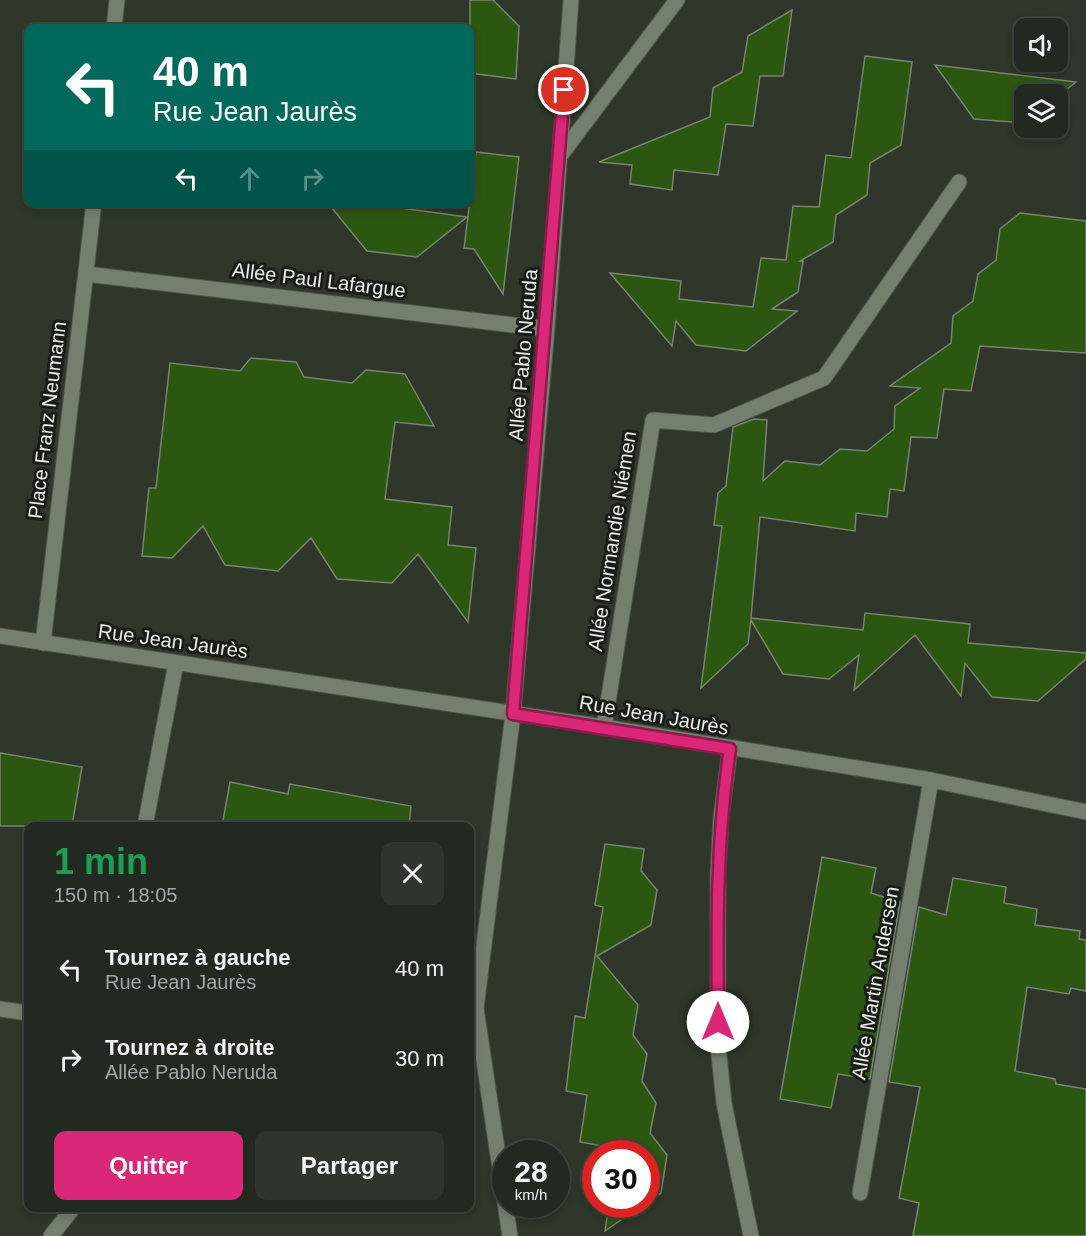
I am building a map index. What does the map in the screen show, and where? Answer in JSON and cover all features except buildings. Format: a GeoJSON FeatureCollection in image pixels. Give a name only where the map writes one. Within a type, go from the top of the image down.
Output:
{"type":"FeatureCollection","features":[{"type":"Feature","properties":{"kind":"street"},"geometry":{"type":"LineString","coordinates":[[114,24],[117,0]]}},
{"type":"Feature","properties":{"kind":"street","name":"Allée Pablo Neruda"},"geometry":{"type":"LineString","coordinates":[[510,1236],[476,1008],[513,714],[547,329],[571,0]]}},
{"type":"Feature","properties":{"kind":"street"},"geometry":{"type":"LineString","coordinates":[[559,157],[676,0]]}},
{"type":"Feature","properties":{"kind":"street","name":"Allée Normandie Niémen"},"geometry":{"type":"LineString","coordinates":[[604,727],[653,420],[714,425],[824,378],[959,182]]}},
{"type":"Feature","properties":{"kind":"street","name":"Place Franz Neumann"},"geometry":{"type":"LineString","coordinates":[[43,643],[93,207]]}},
{"type":"Feature","properties":{"kind":"street","name":"Allée Paul Lafargue"},"geometry":{"type":"LineString","coordinates":[[86,274],[547,329]]}},
{"type":"Feature","properties":{"kind":"street","name":"Rue Jean Jaurès"},"geometry":{"type":"LineString","coordinates":[[0,636],[604,727],[930,780],[1086,812]]}},
{"type":"Feature","properties":{"kind":"street"},"geometry":{"type":"LineString","coordinates":[[146,822],[176,663]]}},
{"type":"Feature","properties":{"kind":"street"},"geometry":{"type":"LineString","coordinates":[[730,749],[721,818],[718,874],[718,1046],[724,1103],[751,1236]]}},
{"type":"Feature","properties":{"kind":"street","name":"Allée Martin Andersen"},"geometry":{"type":"LineString","coordinates":[[860,1194],[930,780]]}},
{"type":"Feature","properties":{"kind":"street"},"geometry":{"type":"LineString","coordinates":[[0,1009],[24,1012]]}},
{"type":"Feature","properties":{"kind":"street"},"geometry":{"type":"LineString","coordinates":[[51,1236],[70,1212]]}},
{"type":"Feature","properties":{"kind":"route"},"geometry":{"type":"LineString","coordinates":[[564,90],[547,329],[513,714],[730,749],[721,818],[718,874],[718,1022]]}}]}
